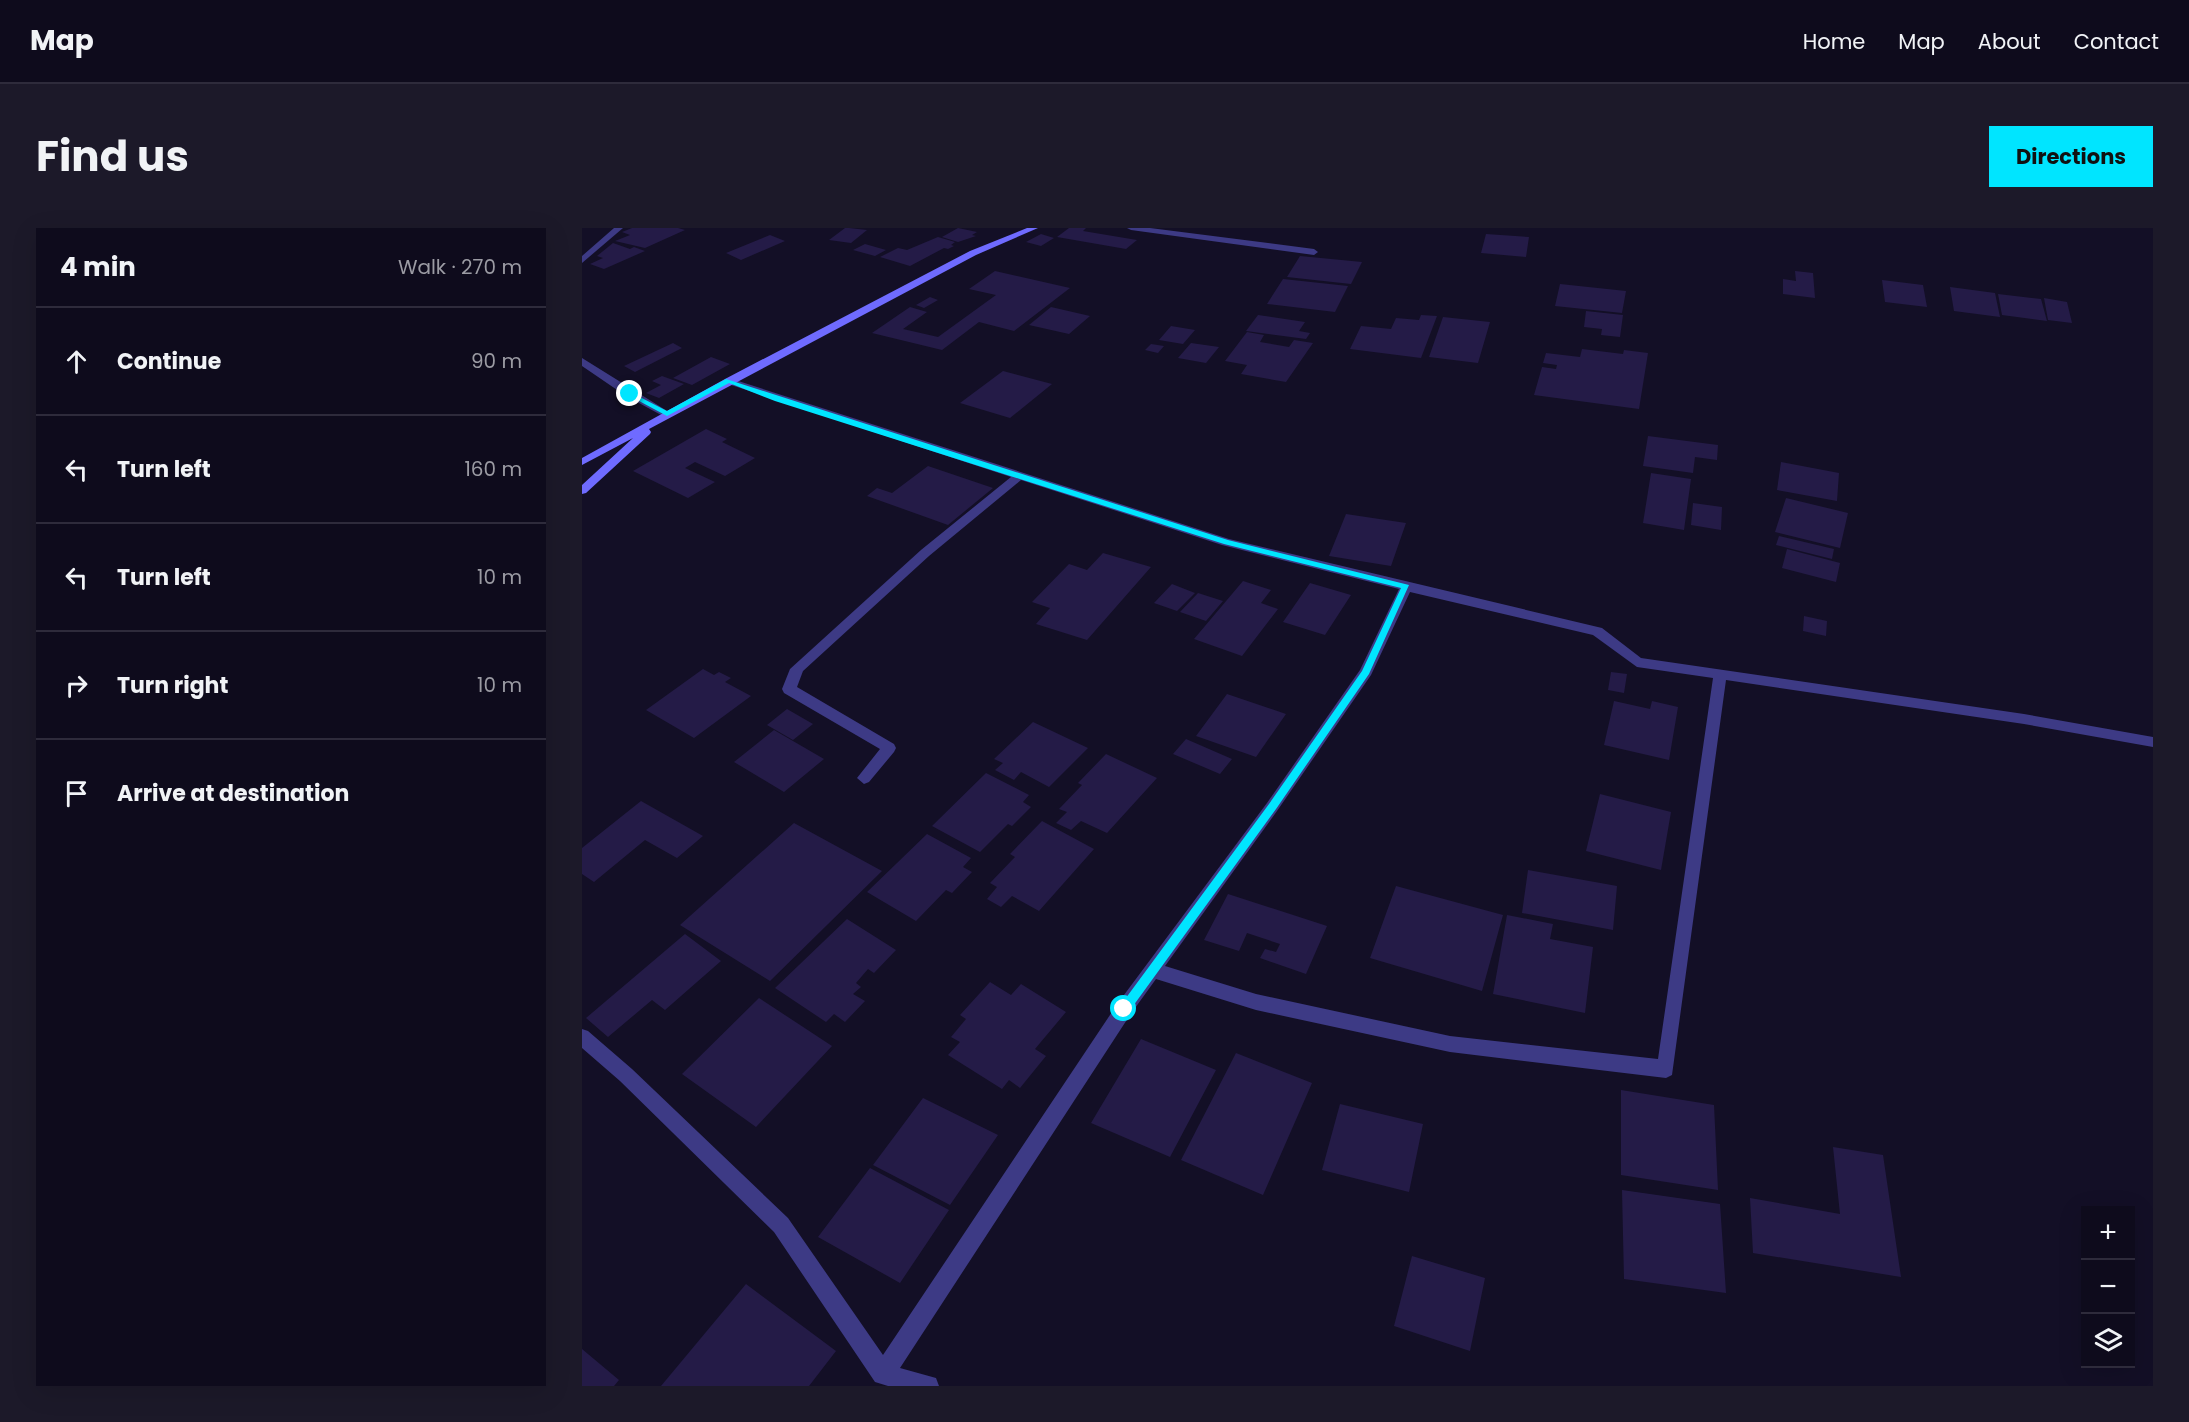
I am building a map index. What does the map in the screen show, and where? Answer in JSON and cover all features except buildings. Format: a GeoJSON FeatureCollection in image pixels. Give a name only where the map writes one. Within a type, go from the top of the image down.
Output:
{"type":"FeatureCollection","features":[{"type":"Feature","properties":{"kind":"street"},"geometry":{"type":"LineString","coordinates":[[582,260],[619,228]]}},
{"type":"Feature","properties":{"kind":"street"},"geometry":{"type":"LineString","coordinates":[[582,462],[667,414],[973,253],[1034,228]]}},
{"type":"Feature","properties":{"kind":"street"},"geometry":{"type":"LineString","coordinates":[[1131,228],[1314,252]]}},
{"type":"Feature","properties":{"kind":"street"},"geometry":{"type":"LineString","coordinates":[[582,361],[630,394],[667,414]]}},
{"type":"Feature","properties":{"kind":"street"},"geometry":{"type":"LineString","coordinates":[[729,381],[778,399],[1226,542],[1597,631],[1637,662],[2024,719],[2153,742]]}},
{"type":"Feature","properties":{"kind":"street"},"geometry":{"type":"LineString","coordinates":[[582,491],[667,414]]}},
{"type":"Feature","properties":{"kind":"street"},"geometry":{"type":"LineString","coordinates":[[864,778],[889,748],[789,688],[797,669],[925,553],[1019,476]]}},
{"type":"Feature","properties":{"kind":"street"},"geometry":{"type":"LineString","coordinates":[[883,1374],[1124,1009],[1272,807],[1366,672],[1406,587]]}},
{"type":"Feature","properties":{"kind":"street"},"geometry":{"type":"LineString","coordinates":[[1153,970],[1256,1002],[1450,1044],[1666,1070],[1720,674]]}},
{"type":"Feature","properties":{"kind":"street"},"geometry":{"type":"LineString","coordinates":[[582,1037],[626,1075],[781,1225],[883,1374],[928,1386]]}},
{"type":"Feature","properties":{"kind":"route"},"geometry":{"type":"LineString","coordinates":[[630,394],[667,414],[729,381],[778,399],[1226,542],[1406,587],[1366,672],[1272,807],[1124,1009]]}}]}
